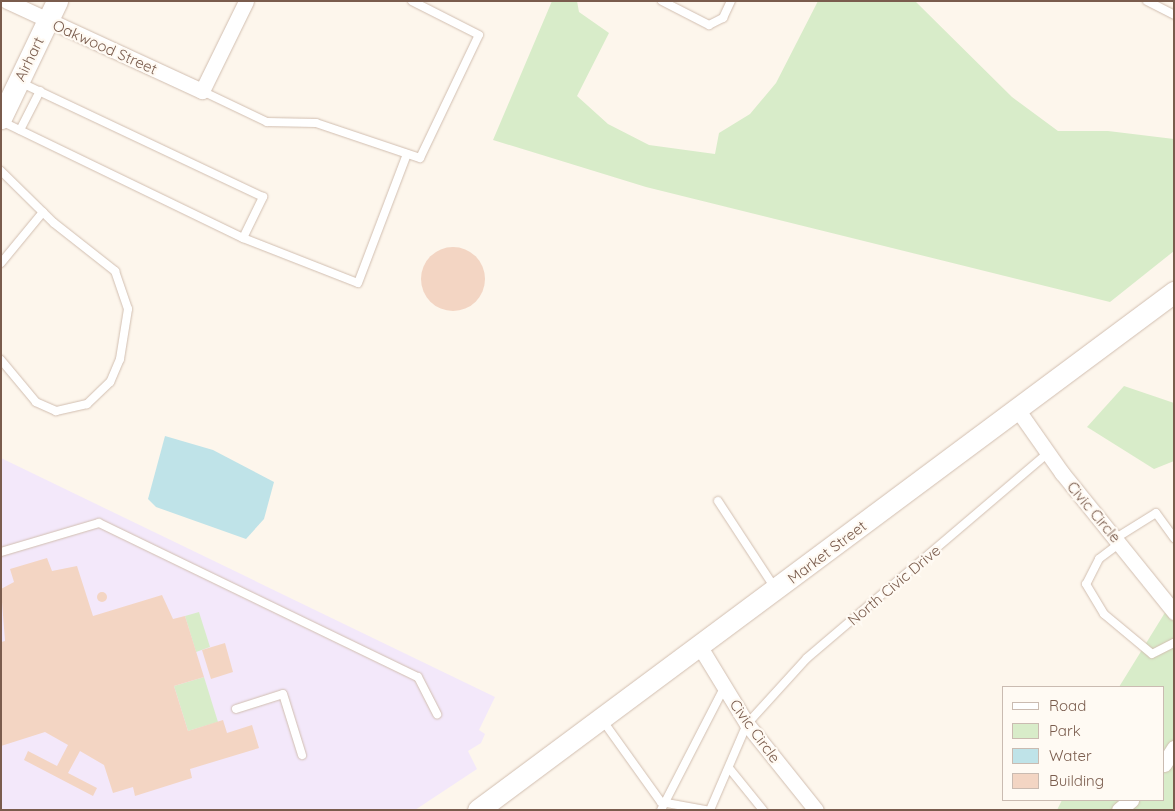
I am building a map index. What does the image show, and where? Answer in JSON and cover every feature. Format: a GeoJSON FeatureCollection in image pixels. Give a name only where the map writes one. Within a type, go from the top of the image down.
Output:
{"type":"FeatureCollection","features":[{"type":"Feature","properties":{"kind":"main road","name":"Airhart"},"geometry":{"type":"LineString","coordinates":[[1,119],[57,1]]}},
{"type":"Feature","properties":{"kind":"main road","name":"Market Street"},"geometry":{"type":"LineString","coordinates":[[478,810],[603,721],[1017,408],[1174,292]]}},
{"type":"Feature","properties":{"kind":"street","name":"Oakwood Street"},"geometry":{"type":"LineString","coordinates":[[7,1],[202,91]]}},
{"type":"Feature","properties":{"kind":"street"},"geometry":{"type":"LineString","coordinates":[[202,91],[246,1]]}},
{"type":"Feature","properties":{"kind":"street","name":"Civic Circle"},"geometry":{"type":"LineString","coordinates":[[1017,408],[1048,453],[1174,612]]}},
{"type":"Feature","properties":{"kind":"street","name":"Civic Circle"},"geometry":{"type":"LineString","coordinates":[[700,648],[747,724],[816,810]]}},
{"type":"Feature","properties":{"kind":"street"},"geometry":{"type":"LineString","coordinates":[[1165,762],[1174,748]]}},
{"type":"Feature","properties":{"kind":"street"},"geometry":{"type":"LineString","coordinates":[[1118,810],[1130,801]]}},
{"type":"Feature","properties":{"kind":"lane"},"geometry":{"type":"LineString","coordinates":[[202,91],[266,122],[316,123],[420,158],[479,35],[412,1]]}},
{"type":"Feature","properties":{"kind":"lane"},"geometry":{"type":"LineString","coordinates":[[662,1],[709,24],[723,18],[731,1]]}},
{"type":"Feature","properties":{"kind":"lane"},"geometry":{"type":"LineString","coordinates":[[1147,1],[1174,15]]}},
{"type":"Feature","properties":{"kind":"lane"},"geometry":{"type":"LineString","coordinates":[[18,82],[263,197],[243,238]]}},
{"type":"Feature","properties":{"kind":"lane"},"geometry":{"type":"LineString","coordinates":[[20,130],[40,91]]}},
{"type":"Feature","properties":{"kind":"lane"},"geometry":{"type":"LineString","coordinates":[[1,119],[243,238],[358,283],[407,154]]}},
{"type":"Feature","properties":{"kind":"lane"},"geometry":{"type":"LineString","coordinates":[[1,171],[43,212],[115,271],[128,309],[120,359],[100,394],[87,404],[56,411],[36,402],[1,360]]}},
{"type":"Feature","properties":{"kind":"lane"},"geometry":{"type":"LineString","coordinates":[[1,263],[43,212]]}},
{"type":"Feature","properties":{"kind":"lane","name":"North Civic Drive"},"geometry":{"type":"LineString","coordinates":[[747,724],[807,658],[1048,453]]}},
{"type":"Feature","properties":{"kind":"lane"},"geometry":{"type":"LineString","coordinates":[[718,500],[777,590]]}},
{"type":"Feature","properties":{"kind":"lane"},"geometry":{"type":"LineString","coordinates":[[1174,538],[1156,513],[1118,541],[1099,559],[1086,584],[1104,614],[1152,654],[1174,642]]}},
{"type":"Feature","properties":{"kind":"lane"},"geometry":{"type":"LineString","coordinates":[[1,552],[99,523],[418,677],[437,714]]}},
{"type":"Feature","properties":{"kind":"lane"},"geometry":{"type":"LineString","coordinates":[[661,806],[724,688]]}},
{"type":"Feature","properties":{"kind":"lane"},"geometry":{"type":"LineString","coordinates":[[236,708],[283,694],[302,755]]}},
{"type":"Feature","properties":{"kind":"lane"},"geometry":{"type":"LineString","coordinates":[[603,721],[661,806]]}},
{"type":"Feature","properties":{"kind":"lane"},"geometry":{"type":"LineString","coordinates":[[710,810],[747,724]]}},
{"type":"Feature","properties":{"kind":"lane"},"geometry":{"type":"LineString","coordinates":[[729,768],[763,810]]}},
{"type":"Feature","properties":{"kind":"lane"},"geometry":{"type":"LineString","coordinates":[[661,806],[706,810]]}},
{"type":"Feature","properties":{"kind":"shaded area"},"geometry":{"type":"Polygon","coordinates":[[[1,458],[495,697],[479,730],[485,734],[481,743],[468,751],[477,769],[415,810],[1,810],[1,458]]]}},
{"type":"Feature","properties":{"kind":"green space"},"geometry":{"type":"Polygon","coordinates":[[[552,1],[577,1],[579,12],[609,33],[577,96],[608,124],[649,145],[715,154],[719,133],[750,114],[776,83],[818,1],[915,1],[1012,97],[1058,131],[1108,131],[1174,139],[1174,251],[1110,302],[646,187],[493,140],[552,1]]]}},
{"type":"Feature","properties":{"kind":"green space"},"geometry":{"type":"Polygon","coordinates":[[[1124,386],[1174,403],[1174,461],[1154,469],[1087,427],[1124,386]]]}},
{"type":"Feature","properties":{"kind":"green space"},"geometry":{"type":"Polygon","coordinates":[[[1174,598],[1174,810],[1057,810],[1062,801],[1165,801],[1165,686],[1120,686],[1174,598]]]}},
{"type":"Feature","properties":{"kind":"green space"},"geometry":{"type":"Polygon","coordinates":[[[199,612],[210,647],[196,652],[185,616],[199,612]]]}},
{"type":"Feature","properties":{"kind":"green space"},"geometry":{"type":"Polygon","coordinates":[[[204,677],[218,722],[188,731],[174,686],[204,677]]]}},
{"type":"Feature","properties":{"kind":"water"},"geometry":{"type":"Polygon","coordinates":[[[165,436],[213,450],[274,482],[264,519],[246,539],[156,507],[148,499],[165,436]]]}},
{"type":"Feature","properties":{"kind":"building"},"geometry":{"type":"Polygon","coordinates":[[[447,247],[459,247],[476,256],[483,267],[485,279],[483,291],[476,302],[459,311],[447,311],[435,306],[426,297],[421,285],[421,273],[426,261],[435,252],[447,247]]]}},
{"type":"Feature","properties":{"kind":"building"},"geometry":{"type":"Polygon","coordinates":[[[47,558],[52,571],[77,566],[93,616],[162,595],[173,619],[185,616],[204,677],[174,686],[188,731],[223,720],[227,733],[252,725],[259,748],[190,769],[192,778],[135,796],[133,787],[113,793],[104,765],[80,751],[68,773],[97,788],[93,796],[24,760],[28,751],[57,766],[68,745],[45,732],[1,746],[1,642],[5,641],[1,589],[14,582],[10,569],[47,558]]]}},
{"type":"Feature","properties":{"kind":"building"},"geometry":{"type":"Polygon","coordinates":[[[100,592],[104,592],[107,597],[106,601],[100,602],[97,599],[97,595],[100,592]]]}},
{"type":"Feature","properties":{"kind":"building"},"geometry":{"type":"Polygon","coordinates":[[[225,643],[233,672],[211,679],[202,650],[225,643]]]}}]}
